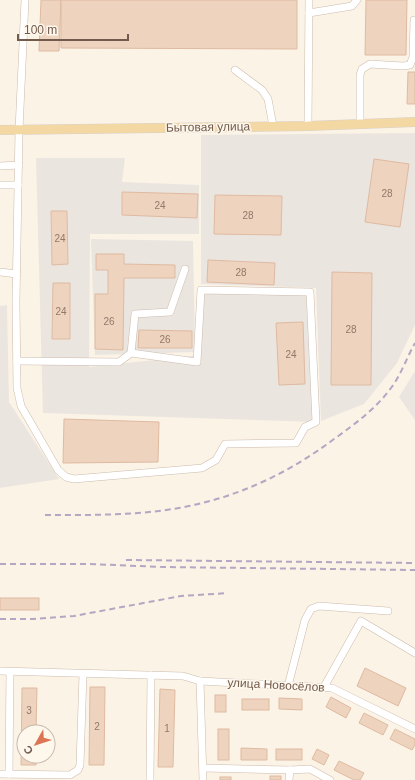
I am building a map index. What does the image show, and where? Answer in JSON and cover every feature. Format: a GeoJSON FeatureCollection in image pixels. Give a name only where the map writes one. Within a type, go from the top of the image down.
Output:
{"type":"FeatureCollection","features":[{"type":"Feature","properties":{"kind":"main road","name":"Бытовая улица"},"geometry":{"type":"LineString","coordinates":[[0,130],[308,126],[415,122]]}},
{"type":"Feature","properties":{"kind":"street"},"geometry":{"type":"LineString","coordinates":[[17,361],[119,362],[131,353],[197,362],[201,290],[310,292],[316,422],[305,427],[296,443],[225,444],[216,460],[202,468],[74,479],[66,477],[58,470],[22,406],[17,388],[17,361],[17,274],[19,130],[25,0]]}},
{"type":"Feature","properties":{"kind":"street"},"geometry":{"type":"LineString","coordinates":[[308,126],[309,0]]}},
{"type":"Feature","properties":{"kind":"street"},"geometry":{"type":"LineString","coordinates":[[309,13],[352,6],[357,0]]}},
{"type":"Feature","properties":{"kind":"street"},"geometry":{"type":"LineString","coordinates":[[360,124],[360,74],[362,69],[370,64],[403,66],[410,64],[414,57],[414,20]]}},
{"type":"Feature","properties":{"kind":"street"},"geometry":{"type":"LineString","coordinates":[[235,70],[262,90],[268,98],[273,126]]}},
{"type":"Feature","properties":{"kind":"street"},"geometry":{"type":"LineString","coordinates":[[0,166],[19,165]]}},
{"type":"Feature","properties":{"kind":"street"},"geometry":{"type":"LineString","coordinates":[[0,186],[18,185]]}},
{"type":"Feature","properties":{"kind":"street"},"geometry":{"type":"LineString","coordinates":[[131,353],[135,314],[170,312],[185,269]]}},
{"type":"Feature","properties":{"kind":"street"},"geometry":{"type":"LineString","coordinates":[[0,272],[17,274]]}},
{"type":"Feature","properties":{"kind":"street"},"geometry":{"type":"LineString","coordinates":[[288,686],[304,620],[311,609],[319,606],[388,611]]}},
{"type":"Feature","properties":{"kind":"street"},"geometry":{"type":"LineString","coordinates":[[324,688],[361,621],[415,653]]}},
{"type":"Feature","properties":{"kind":"street","name":"улица Новосёлов"},"geometry":{"type":"LineString","coordinates":[[0,671],[183,676],[200,681],[332,688],[415,729]]}},
{"type":"Feature","properties":{"kind":"street"},"geometry":{"type":"LineString","coordinates":[[9,774],[10,672]]}},
{"type":"Feature","properties":{"kind":"street"},"geometry":{"type":"LineString","coordinates":[[0,774],[70,775],[78,770],[80,765],[83,674]]}},
{"type":"Feature","properties":{"kind":"street"},"geometry":{"type":"LineString","coordinates":[[150,780],[151,675]]}},
{"type":"Feature","properties":{"kind":"street"},"geometry":{"type":"LineString","coordinates":[[200,681],[203,780]]}},
{"type":"Feature","properties":{"kind":"street"},"geometry":{"type":"LineString","coordinates":[[203,768],[310,769],[330,780]]}},
{"type":"Feature","properties":{"kind":"street"},"geometry":{"type":"LineString","coordinates":[[289,780],[290,770]]}},
{"type":"Feature","properties":{"kind":"shaded area"},"geometry":{"type":"Polygon","coordinates":[[[415,133],[415,325],[397,363],[364,404],[321,421],[316,288],[201,284],[201,135],[415,133]]]}},
{"type":"Feature","properties":{"kind":"shaded area"},"geometry":{"type":"Polygon","coordinates":[[[36,158],[125,158],[122,182],[199,185],[199,234],[90,234],[89,367],[200,355],[201,290],[310,292],[316,422],[43,413],[36,158]]]}},
{"type":"Feature","properties":{"kind":"shaded area"},"geometry":{"type":"Polygon","coordinates":[[[91,239],[193,241],[195,352],[95,355],[91,239]]]}},
{"type":"Feature","properties":{"kind":"shaded area"},"geometry":{"type":"Polygon","coordinates":[[[7,305],[9,402],[59,479],[0,488],[0,306],[7,305]]]}},
{"type":"Feature","properties":{"kind":"shaded area"},"geometry":{"type":"Polygon","coordinates":[[[415,371],[415,420],[399,397],[415,371]]]}},
{"type":"Feature","properties":{"kind":"building"},"geometry":{"type":"Polygon","coordinates":[[[41,0],[61,0],[59,51],[39,51],[41,0]]]}},
{"type":"Feature","properties":{"kind":"building"},"geometry":{"type":"Polygon","coordinates":[[[61,0],[297,0],[297,49],[61,48],[61,0]]]}},
{"type":"Feature","properties":{"kind":"building"},"geometry":{"type":"Polygon","coordinates":[[[366,0],[407,0],[406,55],[365,55],[366,0]]]}},
{"type":"Feature","properties":{"kind":"building"},"geometry":{"type":"Polygon","coordinates":[[[408,72],[415,72],[415,104],[407,104],[408,72]]]}},
{"type":"Feature","properties":{"kind":"building"},"geometry":{"type":"Polygon","coordinates":[[[374,159],[409,164],[400,227],[365,222],[374,159]]]}},
{"type":"Feature","properties":{"kind":"building"},"geometry":{"type":"Polygon","coordinates":[[[122,192],[198,194],[197,218],[122,215],[122,192]]]}},
{"type":"Feature","properties":{"kind":"building"},"geometry":{"type":"Polygon","coordinates":[[[215,195],[282,196],[281,235],[214,234],[215,195]]]}},
{"type":"Feature","properties":{"kind":"building"},"geometry":{"type":"Polygon","coordinates":[[[51,211],[67,211],[68,264],[52,265],[51,211]]]}},
{"type":"Feature","properties":{"kind":"building"},"geometry":{"type":"Polygon","coordinates":[[[96,254],[124,254],[124,264],[175,265],[175,278],[124,278],[123,350],[95,349],[95,294],[108,294],[108,270],[96,270],[96,254]]]}},
{"type":"Feature","properties":{"kind":"building"},"geometry":{"type":"Polygon","coordinates":[[[208,260],[275,263],[274,285],[207,282],[208,260]]]}},
{"type":"Feature","properties":{"kind":"building"},"geometry":{"type":"Polygon","coordinates":[[[332,272],[372,273],[371,385],[331,385],[332,272]]]}},
{"type":"Feature","properties":{"kind":"building"},"geometry":{"type":"Polygon","coordinates":[[[53,283],[70,283],[70,339],[52,339],[53,283]]]}},
{"type":"Feature","properties":{"kind":"building"},"geometry":{"type":"Polygon","coordinates":[[[303,322],[305,384],[279,385],[276,323],[303,322]]]}},
{"type":"Feature","properties":{"kind":"building"},"geometry":{"type":"Polygon","coordinates":[[[139,330],[192,331],[192,348],[138,348],[139,330]]]}},
{"type":"Feature","properties":{"kind":"building"},"geometry":{"type":"Polygon","coordinates":[[[64,419],[159,422],[158,462],[63,463],[64,419]]]}},
{"type":"Feature","properties":{"kind":"building"},"geometry":{"type":"Polygon","coordinates":[[[0,598],[39,598],[39,610],[0,610],[0,598]]]}},
{"type":"Feature","properties":{"kind":"building"},"geometry":{"type":"Polygon","coordinates":[[[365,668],[406,688],[398,706],[357,686],[365,668]]]}},
{"type":"Feature","properties":{"kind":"building"},"geometry":{"type":"Polygon","coordinates":[[[90,687],[105,687],[104,765],[89,765],[90,687]]]}},
{"type":"Feature","properties":{"kind":"building"},"geometry":{"type":"Polygon","coordinates":[[[22,688],[37,688],[36,724],[22,724],[22,688]]]}},
{"type":"Feature","properties":{"kind":"building"},"geometry":{"type":"Polygon","coordinates":[[[160,689],[175,690],[173,767],[158,767],[160,689]]]}},
{"type":"Feature","properties":{"kind":"building"},"geometry":{"type":"Polygon","coordinates":[[[215,695],[226,695],[226,712],[215,712],[215,695]]]}},
{"type":"Feature","properties":{"kind":"building"},"geometry":{"type":"Polygon","coordinates":[[[331,697],[351,708],[346,718],[326,707],[331,697]]]}},
{"type":"Feature","properties":{"kind":"building"},"geometry":{"type":"Polygon","coordinates":[[[279,698],[302,699],[302,710],[279,709],[279,698]]]}},
{"type":"Feature","properties":{"kind":"building"},"geometry":{"type":"Polygon","coordinates":[[[242,699],[269,699],[269,710],[242,710],[242,699]]]}},
{"type":"Feature","properties":{"kind":"building"},"geometry":{"type":"Polygon","coordinates":[[[364,713],[388,725],[383,735],[359,723],[364,713]]]}},
{"type":"Feature","properties":{"kind":"building"},"geometry":{"type":"Polygon","coordinates":[[[218,729],[229,729],[229,760],[218,760],[218,729]]]}},
{"type":"Feature","properties":{"kind":"building"},"geometry":{"type":"Polygon","coordinates":[[[395,729],[415,739],[415,745],[412,750],[390,739],[395,729]]]}},
{"type":"Feature","properties":{"kind":"building"},"geometry":{"type":"Polygon","coordinates":[[[241,748],[267,749],[267,760],[241,760],[241,748]]]}},
{"type":"Feature","properties":{"kind":"building"},"geometry":{"type":"Polygon","coordinates":[[[276,749],[302,749],[302,760],[276,760],[276,749]]]}},
{"type":"Feature","properties":{"kind":"building"},"geometry":{"type":"Polygon","coordinates":[[[317,749],[329,755],[324,765],[312,759],[317,749]]]}},
{"type":"Feature","properties":{"kind":"building"},"geometry":{"type":"Polygon","coordinates":[[[339,761],[364,773],[360,780],[354,780],[334,770],[339,761]]]}},
{"type":"Feature","properties":{"kind":"building"},"geometry":{"type":"Polygon","coordinates":[[[21,764],[36,764],[36,765],[21,764]]]}},
{"type":"Feature","properties":{"kind":"building"},"geometry":{"type":"Polygon","coordinates":[[[270,776],[281,776],[281,780],[270,780],[270,776]]]}},
{"type":"Feature","properties":{"kind":"building"},"geometry":{"type":"Polygon","coordinates":[[[220,777],[231,777],[231,780],[220,780],[220,777]]]}},
{"type":"Feature","properties":{"kind":"railway"},"geometry":{"type":"LineString","coordinates":[[45,515],[144,513],[183,507],[236,493],[269,479],[315,452],[370,411],[395,383],[415,343]]}},
{"type":"Feature","properties":{"kind":"railway"},"geometry":{"type":"LineString","coordinates":[[126,560],[415,563]]}},
{"type":"Feature","properties":{"kind":"railway"},"geometry":{"type":"LineString","coordinates":[[0,564],[90,564],[163,567],[415,570]]}},
{"type":"Feature","properties":{"kind":"railway"},"geometry":{"type":"LineString","coordinates":[[0,619],[33,619],[74,616],[181,596],[228,593]]}}]}
